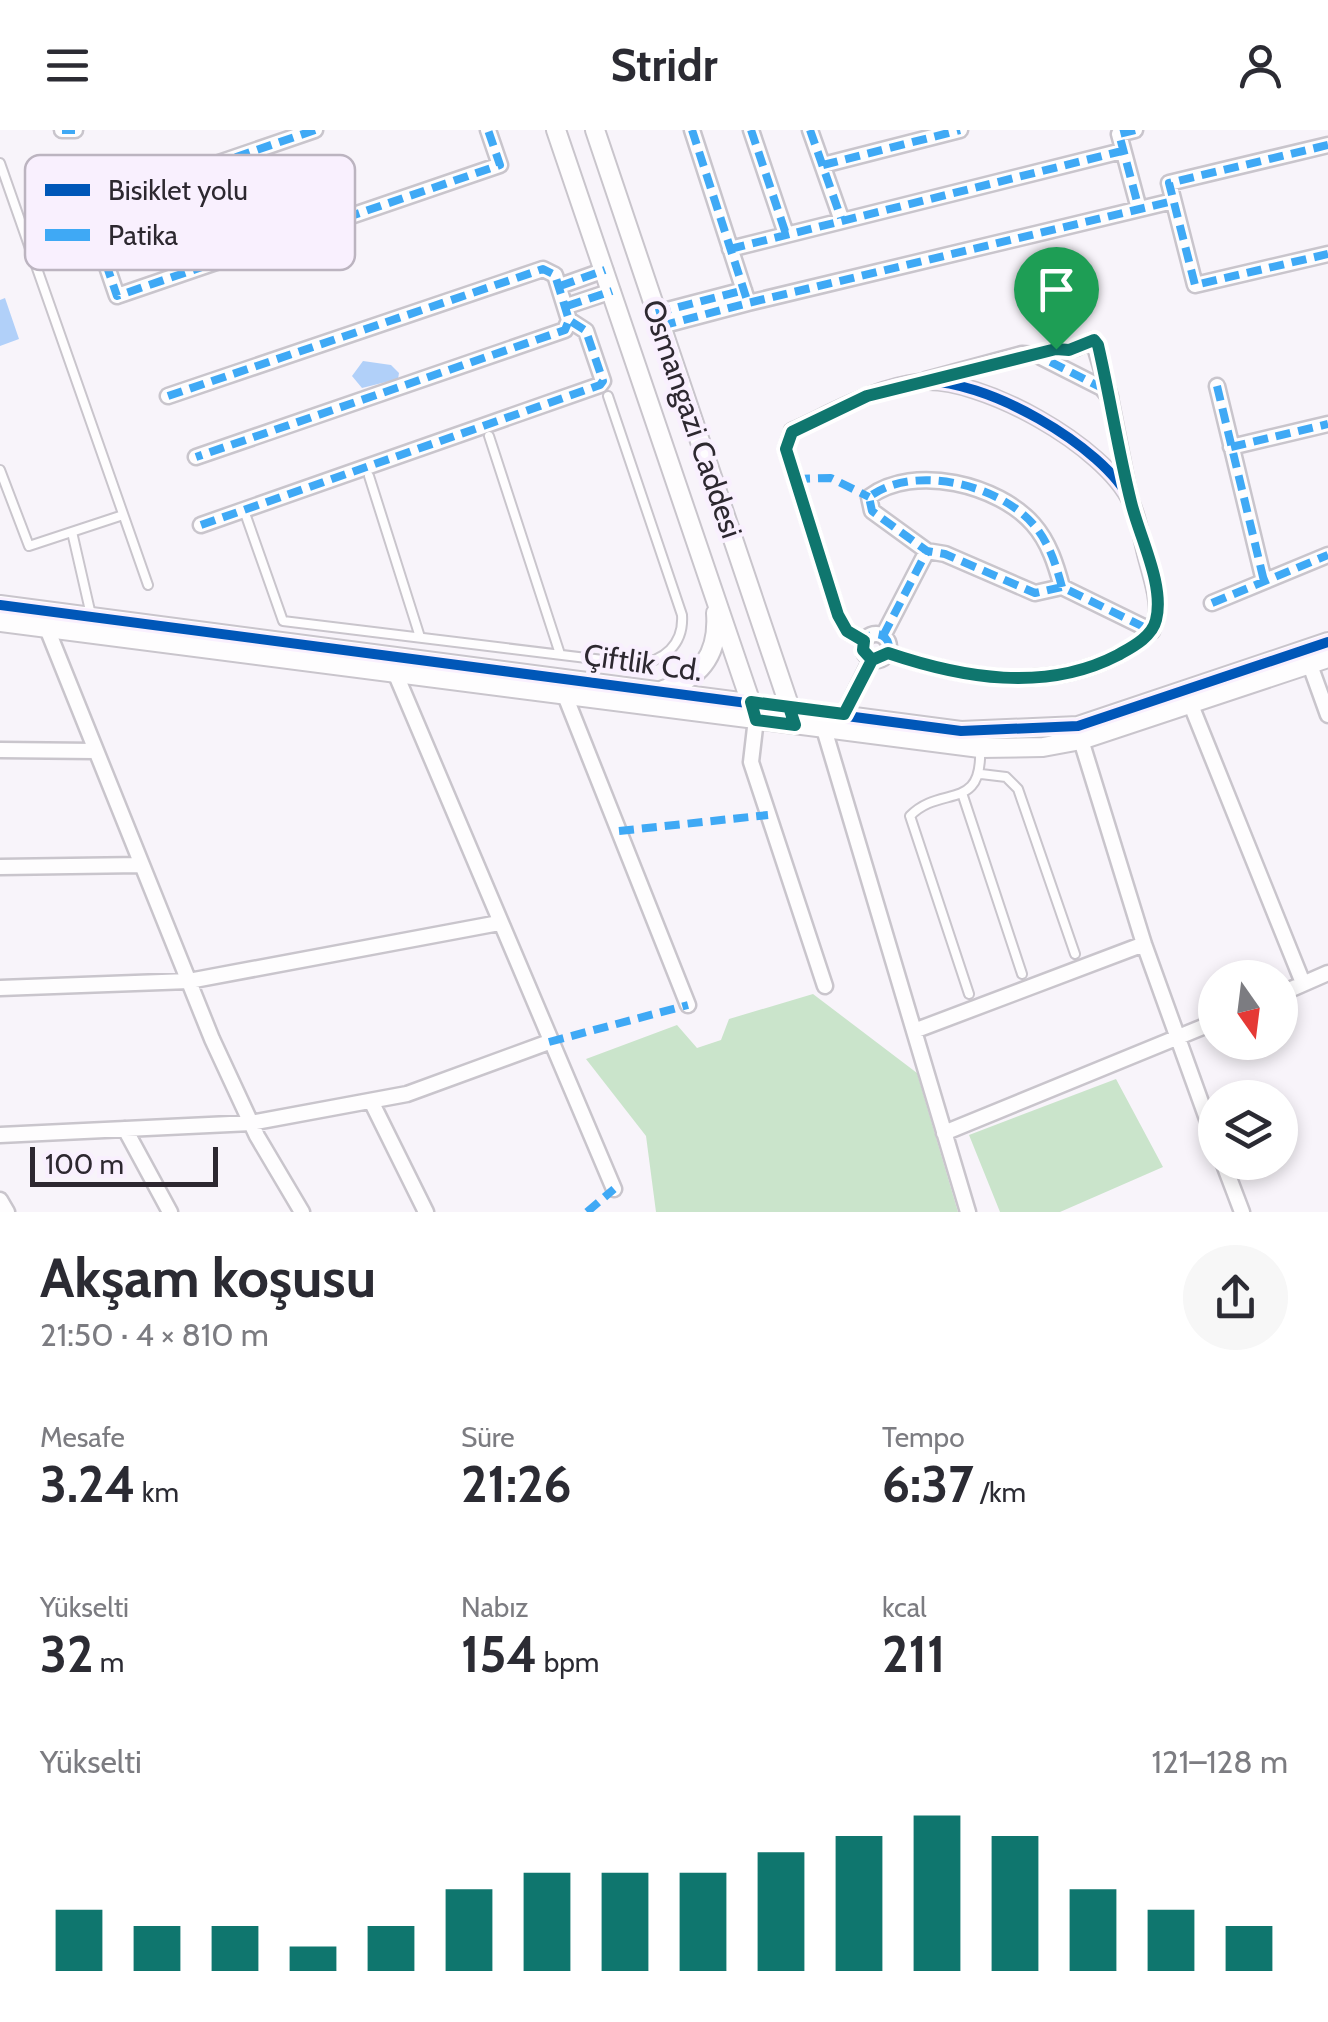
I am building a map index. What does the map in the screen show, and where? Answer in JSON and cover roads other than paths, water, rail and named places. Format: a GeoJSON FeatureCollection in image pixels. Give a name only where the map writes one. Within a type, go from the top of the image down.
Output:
{"type":"FeatureCollection","features":[{"type":"Feature","properties":{"kind":"street"},"geometry":{"type":"LineString","coordinates":[[62,130],[75,130]]}},
{"type":"Feature","properties":{"kind":"street"},"geometry":{"type":"LineString","coordinates":[[242,155],[315,130]]}},
{"type":"Feature","properties":{"kind":"street"},"geometry":{"type":"LineString","coordinates":[[355,215],[500,165],[488,130]]}},
{"type":"Feature","properties":{"kind":"street","name":"Osmangazi Caddesi"},"geometry":{"type":"LineString","coordinates":[[556,130],[753,711]]}},
{"type":"Feature","properties":{"kind":"street","name":"Osmangazi Caddesi"},"geometry":{"type":"LineString","coordinates":[[595,130],[792,716]]}},
{"type":"Feature","properties":{"kind":"street"},"geometry":{"type":"LineString","coordinates":[[692,130],[746,296]]}},
{"type":"Feature","properties":{"kind":"street"},"geometry":{"type":"LineString","coordinates":[[751,130],[786,234]]}},
{"type":"Feature","properties":{"kind":"street"},"geometry":{"type":"LineString","coordinates":[[810,130],[841,218]]}},
{"type":"Feature","properties":{"kind":"street"},"geometry":{"type":"LineString","coordinates":[[822,165],[960,130]]}},
{"type":"Feature","properties":{"kind":"street"},"geometry":{"type":"LineString","coordinates":[[1121,131],[1122,152],[1139,209]]}},
{"type":"Feature","properties":{"kind":"street"},"geometry":{"type":"LineString","coordinates":[[1328,144],[1168,184],[1195,285],[1328,254]]}},
{"type":"Feature","properties":{"kind":"street"},"geometry":{"type":"LineString","coordinates":[[730,250],[841,218],[1122,152]]}},
{"type":"Feature","properties":{"kind":"street"},"geometry":{"type":"LineString","coordinates":[[659,319],[1173,201]]}},
{"type":"Feature","properties":{"kind":"street"},"geometry":{"type":"LineString","coordinates":[[168,396],[542,268],[555,275],[568,313],[591,340],[603,380],[600,385],[202,525]]}},
{"type":"Feature","properties":{"kind":"street"},"geometry":{"type":"LineString","coordinates":[[108,270],[117,296],[193,270]]}},
{"type":"Feature","properties":{"kind":"street"},"geometry":{"type":"LineString","coordinates":[[560,286],[605,270]]}},
{"type":"Feature","properties":{"kind":"street"},"geometry":{"type":"LineString","coordinates":[[568,313],[612,291]]}},
{"type":"Feature","properties":{"kind":"street"},"geometry":{"type":"LineString","coordinates":[[196,458],[565,330],[568,313]]}},
{"type":"Feature","properties":{"kind":"street"},"geometry":{"type":"LineString","coordinates":[[844,714],[872,660],[888,653],[938,670],[1020,678],[1102,663],[1152,631],[1157,616],[1152,579],[1094,340],[1076,348],[1022,354],[867,396],[792,432],[786,440],[838,615],[847,631],[864,641]]}},
{"type":"Feature","properties":{"kind":"street"},"geometry":{"type":"LineString","coordinates":[[1037,355],[1102,388],[1110,398]]}},
{"type":"Feature","properties":{"kind":"street"},"geometry":{"type":"LineString","coordinates":[[922,382],[1018,407],[1058,428],[1093,456],[1130,500]]}},
{"type":"Feature","properties":{"kind":"street"},"geometry":{"type":"LineString","coordinates":[[1216,386],[1264,581]]}},
{"type":"Feature","properties":{"kind":"street"},"geometry":{"type":"LineString","coordinates":[[1232,447],[1328,424]]}},
{"type":"Feature","properties":{"kind":"street"},"geometry":{"type":"LineString","coordinates":[[1062,588],[1054,561],[1032,523],[981,490],[951,482],[918,482],[869,497],[872,511],[927,551],[945,554],[1035,593],[1062,588],[1152,631]]}},
{"type":"Feature","properties":{"kind":"street"},"geometry":{"type":"LineString","coordinates":[[888,653],[884,636],[927,551]]}},
{"type":"Feature","properties":{"kind":"street"},"geometry":{"type":"LineString","coordinates":[[1212,603],[1328,554]]}},
{"type":"Feature","properties":{"kind":"street"},"geometry":{"type":"LineString","coordinates":[[661,690],[686,681],[709,660],[717,624],[714,593]]}},
{"type":"Feature","properties":{"kind":"street","name":"Çiftlik Cd."},"geometry":{"type":"LineString","coordinates":[[0,605],[661,690],[753,711]]}},
{"type":"Feature","properties":{"kind":"street","name":"Çiftlik Cd."},"geometry":{"type":"LineString","coordinates":[[0,622],[564,694],[792,716],[844,714],[961,731],[1060,729],[1328,642]]}},
{"type":"Feature","properties":{"kind":"street"},"geometry":{"type":"LineString","coordinates":[[46,626],[250,1124],[302,1212]]}},
{"type":"Feature","properties":{"kind":"street"},"geometry":{"type":"LineString","coordinates":[[872,660],[863,650],[864,641],[870,635],[884,636]]}},
{"type":"Feature","properties":{"kind":"street","name":"Çiftlik Cd."},"geometry":{"type":"LineString","coordinates":[[792,716],[824,728],[980,748],[1043,746],[1081,740],[1328,658]]}},
{"type":"Feature","properties":{"kind":"street"},"geometry":{"type":"LineString","coordinates":[[1310,665],[1328,715]]}},
{"type":"Feature","properties":{"kind":"street"},"geometry":{"type":"LineString","coordinates":[[394,670],[614,1189]]}},
{"type":"Feature","properties":{"kind":"street"},"geometry":{"type":"LineString","coordinates":[[564,694],[688,1005]]}},
{"type":"Feature","properties":{"kind":"street"},"geometry":{"type":"LineString","coordinates":[[1192,704],[1303,984]]}},
{"type":"Feature","properties":{"kind":"street"},"geometry":{"type":"LineString","coordinates":[[753,711],[750,762],[825,986]]}},
{"type":"Feature","properties":{"kind":"street"},"geometry":{"type":"LineString","coordinates":[[824,728],[968,1212]]}},
{"type":"Feature","properties":{"kind":"street"},"geometry":{"type":"LineString","coordinates":[[1081,740],[1144,944],[1198,1095]]}},
{"type":"Feature","properties":{"kind":"street"},"geometry":{"type":"LineString","coordinates":[[0,750],[94,751]]}},
{"type":"Feature","properties":{"kind":"street"},"geometry":{"type":"LineString","coordinates":[[0,866],[141,865]]}},
{"type":"Feature","properties":{"kind":"street"},"geometry":{"type":"LineString","coordinates":[[0,988],[189,981],[500,922]]}},
{"type":"Feature","properties":{"kind":"street"},"geometry":{"type":"LineString","coordinates":[[914,1031],[1144,944]]}},
{"type":"Feature","properties":{"kind":"street"},"geometry":{"type":"LineString","coordinates":[[1298,986],[1328,973]]}},
{"type":"Feature","properties":{"kind":"street"},"geometry":{"type":"LineString","coordinates":[[944,1133],[1198,1029]]}},
{"type":"Feature","properties":{"kind":"street"},"geometry":{"type":"LineString","coordinates":[[0,1134],[250,1124],[406,1094],[549,1042]]}},
{"type":"Feature","properties":{"kind":"street"},"geometry":{"type":"LineString","coordinates":[[371,1101],[426,1212]]}},
{"type":"Feature","properties":{"kind":"street"},"geometry":{"type":"LineString","coordinates":[[125,1129],[170,1212]]}},
{"type":"Feature","properties":{"kind":"street"},"geometry":{"type":"LineString","coordinates":[[1230,1180],[1242,1212]]}},
{"type":"Feature","properties":{"kind":"street"},"geometry":{"type":"LineString","coordinates":[[0,1200],[7,1212]]}},
{"type":"Feature","properties":{"kind":"lane"},"geometry":{"type":"LineString","coordinates":[[0,163],[25,237]]}},
{"type":"Feature","properties":{"kind":"lane"},"geometry":{"type":"LineString","coordinates":[[36,270],[120,516],[148,585]]}},
{"type":"Feature","properties":{"kind":"lane"},"geometry":{"type":"LineString","coordinates":[[246,516],[284,621],[643,664],[664,656],[682,632],[682,615],[608,396]]}},
{"type":"Feature","properties":{"kind":"lane"},"geometry":{"type":"LineString","coordinates":[[489,436],[560,654]]}},
{"type":"Feature","properties":{"kind":"lane"},"geometry":{"type":"LineString","coordinates":[[0,470],[29,546],[120,516]]}},
{"type":"Feature","properties":{"kind":"lane"},"geometry":{"type":"LineString","coordinates":[[369,476],[420,637]]}},
{"type":"Feature","properties":{"kind":"lane"},"geometry":{"type":"LineString","coordinates":[[72,532],[91,615]]}},
{"type":"Feature","properties":{"kind":"lane"},"geometry":{"type":"LineString","coordinates":[[449,662],[450,641]]}},
{"type":"Feature","properties":{"kind":"lane"},"geometry":{"type":"LineString","coordinates":[[980,748],[982,774]]}},
{"type":"Feature","properties":{"kind":"lane"},"geometry":{"type":"LineString","coordinates":[[968,994],[910,816],[962,793],[982,774],[1006,776],[1018,790],[1075,954]]}},
{"type":"Feature","properties":{"kind":"lane"},"geometry":{"type":"LineString","coordinates":[[962,793],[1022,974]]}},
{"type":"Feature","properties":{"kind":"water"},"geometry":{"type":"Polygon","coordinates":[[[5,298],[19,339],[0,346],[0,300],[5,298]]]}},
{"type":"Feature","properties":{"kind":"water"},"geometry":{"type":"Polygon","coordinates":[[[363,361],[391,365],[399,373],[398,379],[362,388],[352,376],[363,361]]]}}]}
